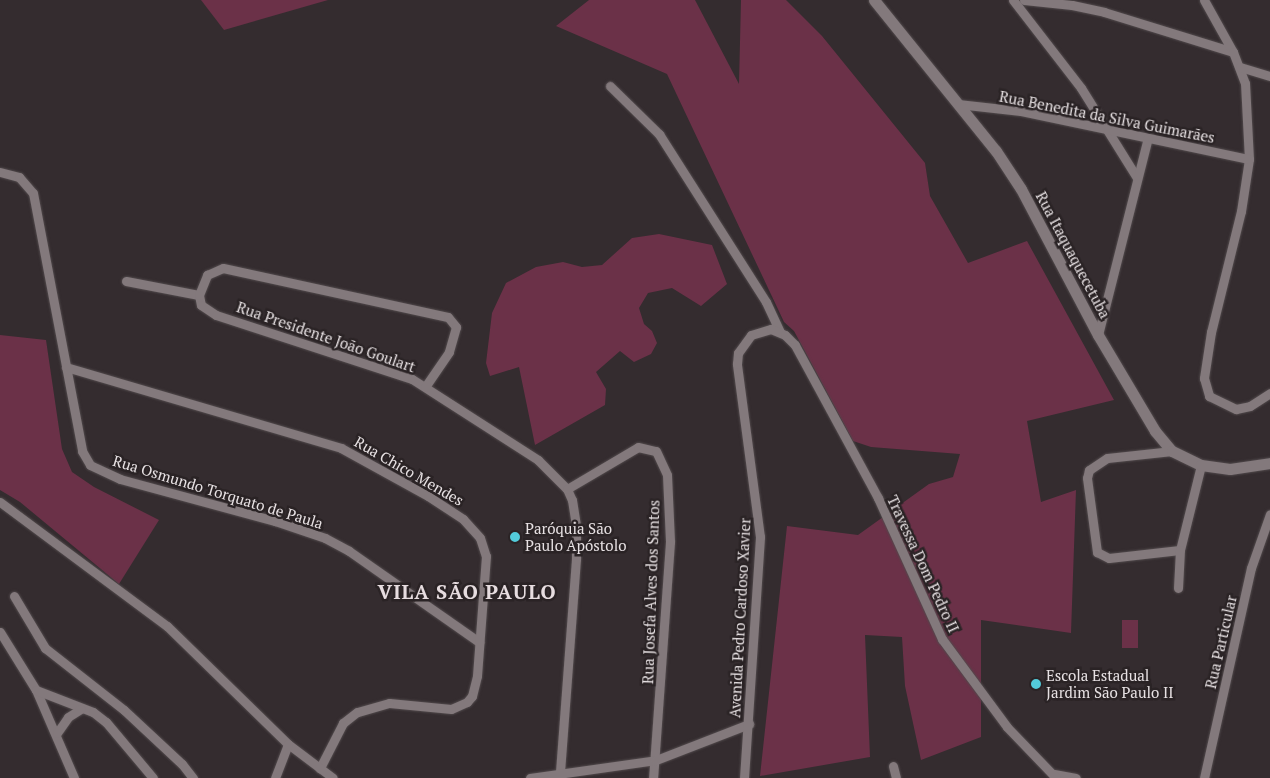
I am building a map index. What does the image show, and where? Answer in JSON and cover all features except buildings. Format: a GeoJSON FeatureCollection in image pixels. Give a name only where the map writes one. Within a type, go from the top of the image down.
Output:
{"type":"FeatureCollection","features":[{"type":"Feature","properties":{"kind":"street","name":"Rua Itaquaquecetuba"},"geometry":{"type":"LineString","coordinates":[[874,0],[958,104],[1021,190],[1142,414],[1172,450],[1201,466],[1230,469],[1270,463]]}},
{"type":"Feature","properties":{"kind":"street"},"geometry":{"type":"LineString","coordinates":[[1013,0],[1081,88],[1137,178]]}},
{"type":"Feature","properties":{"kind":"street"},"geometry":{"type":"LineString","coordinates":[[1024,0],[1063,3],[1104,12],[1233,52]]}},
{"type":"Feature","properties":{"kind":"street"},"geometry":{"type":"LineString","coordinates":[[1204,0],[1240,68],[1248,109],[1249,159],[1241,211],[1211,332],[1204,378],[1209,396],[1236,409],[1250,406],[1270,393]]}},
{"type":"Feature","properties":{"kind":"street"},"geometry":{"type":"LineString","coordinates":[[1240,68],[1270,76]]}},
{"type":"Feature","properties":{"kind":"street"},"geometry":{"type":"LineString","coordinates":[[610,86],[659,134],[766,302],[780,332]]}},
{"type":"Feature","properties":{"kind":"street","name":"Rua Benedita da Silva Guimarães"},"geometry":{"type":"LineString","coordinates":[[958,104],[1021,111],[1249,159]]}},
{"type":"Feature","properties":{"kind":"street"},"geometry":{"type":"LineString","coordinates":[[1098,335],[1148,138]]}},
{"type":"Feature","properties":{"kind":"street","name":"Rua Osmundo Torquato de Paula"},"geometry":{"type":"LineString","coordinates":[[0,172],[19,176],[33,193],[82,451],[90,465],[120,479],[275,521],[325,538],[349,551],[479,642]]}},
{"type":"Feature","properties":{"kind":"street"},"geometry":{"type":"LineString","coordinates":[[126,281],[199,294],[207,275],[223,268],[356,294],[428,311],[454,321],[456,327],[449,352],[425,387]]}},
{"type":"Feature","properties":{"kind":"street","name":"Rua Presidente João Goulart"},"geometry":{"type":"LineString","coordinates":[[199,294],[204,308],[216,315],[400,374],[425,387],[538,460],[567,488],[574,509],[576,559],[560,774]]}},
{"type":"Feature","properties":{"kind":"street","name":"Avenida Pedro Cardoso Xavier"},"geometry":{"type":"LineString","coordinates":[[744,778],[760,537],[737,364],[738,353],[751,335],[771,329],[780,332]]}},
{"type":"Feature","properties":{"kind":"street","name":"Travessa Dom Pedro II"},"geometry":{"type":"LineString","coordinates":[[780,332],[795,345],[878,498],[942,639],[1007,727],[1055,776],[1076,778]]}},
{"type":"Feature","properties":{"kind":"street","name":"Rua Chico Mendes"},"geometry":{"type":"LineString","coordinates":[[66,367],[341,448],[456,515],[480,538],[486,556],[474,691],[467,702],[438,710],[389,703],[357,712],[342,723],[320,768]]}},
{"type":"Feature","properties":{"kind":"street","name":"Rua Josefa Alves dos Santos"},"geometry":{"type":"LineString","coordinates":[[567,488],[638,447],[656,451],[663,462],[671,510],[656,760],[653,778]]}},
{"type":"Feature","properties":{"kind":"street"},"geometry":{"type":"LineString","coordinates":[[1172,450],[1107,458],[1093,465],[1087,478],[1096,552],[1108,558],[1180,550]]}},
{"type":"Feature","properties":{"kind":"street"},"geometry":{"type":"LineString","coordinates":[[1178,588],[1180,550],[1201,466]]}},
{"type":"Feature","properties":{"kind":"street"},"geometry":{"type":"LineString","coordinates":[[0,502],[167,626],[288,744],[333,778]]}},
{"type":"Feature","properties":{"kind":"street","name":"Rua Particular"},"geometry":{"type":"LineString","coordinates":[[1204,778],[1251,568],[1270,514]]}},
{"type":"Feature","properties":{"kind":"street"},"geometry":{"type":"LineString","coordinates":[[14,596],[35,635],[51,654],[124,710],[193,778]]}},
{"type":"Feature","properties":{"kind":"street"},"geometry":{"type":"LineString","coordinates":[[0,632],[36,690],[57,733],[74,778]]}},
{"type":"Feature","properties":{"kind":"street"},"geometry":{"type":"LineString","coordinates":[[36,690],[106,722],[153,778]]}},
{"type":"Feature","properties":{"kind":"street"},"geometry":{"type":"LineString","coordinates":[[57,733],[68,718],[81,709]]}},
{"type":"Feature","properties":{"kind":"street"},"geometry":{"type":"LineString","coordinates":[[530,778],[656,760],[748,724]]}},
{"type":"Feature","properties":{"kind":"street"},"geometry":{"type":"LineString","coordinates":[[275,778],[288,744]]}},
{"type":"Feature","properties":{"kind":"street"},"geometry":{"type":"LineString","coordinates":[[893,766],[896,778]]}},
{"type":"Feature","properties":{"kind":"shaded area"},"geometry":{"type":"Polygon","coordinates":[[[201,0],[328,0],[224,30],[201,0]]]}},
{"type":"Feature","properties":{"kind":"shaded area"},"geometry":{"type":"Polygon","coordinates":[[[589,0],[695,0],[739,84],[741,0],[786,0],[822,36],[925,163],[930,196],[968,263],[1027,241],[1114,400],[1027,421],[1041,502],[1076,490],[1071,633],[981,620],[981,737],[921,760],[905,686],[902,637],[865,635],[870,757],[760,776],[787,526],[858,535],[929,484],[953,477],[960,454],[871,447],[853,441],[794,331],[784,322],[667,74],[556,26],[589,0]]]}},
{"type":"Feature","properties":{"kind":"shaded area"},"geometry":{"type":"Polygon","coordinates":[[[659,234],[712,245],[727,284],[701,306],[672,288],[648,293],[639,308],[644,324],[652,331],[657,343],[651,354],[634,362],[620,351],[596,372],[606,389],[605,405],[535,445],[519,367],[490,376],[486,363],[492,313],[506,283],[536,267],[563,262],[582,267],[602,265],[632,238],[659,234]]]}},
{"type":"Feature","properties":{"kind":"shaded area"},"geometry":{"type":"Polygon","coordinates":[[[0,335],[46,340],[62,449],[72,472],[94,487],[159,520],[119,584],[20,502],[0,490],[0,335]]]}},
{"type":"Feature","properties":{"kind":"shaded area"},"geometry":{"type":"Polygon","coordinates":[[[1122,620],[1138,620],[1138,648],[1122,648],[1122,620]]]}},
{"type":"Feature","properties":{"kind":"place","name":"Paróquia São Paulo Apóstolo"},"geometry":{"type":"Point","coordinates":[515,537]}},
{"type":"Feature","properties":{"kind":"place","name":"Escola Estadual Jardim São Paulo II"},"geometry":{"type":"Point","coordinates":[1036,684]}},
{"type":"Feature","properties":{"kind":"district","name":"VILA SÃO PAULO"},"geometry":{"type":"Point","coordinates":[467,591]}}]}
